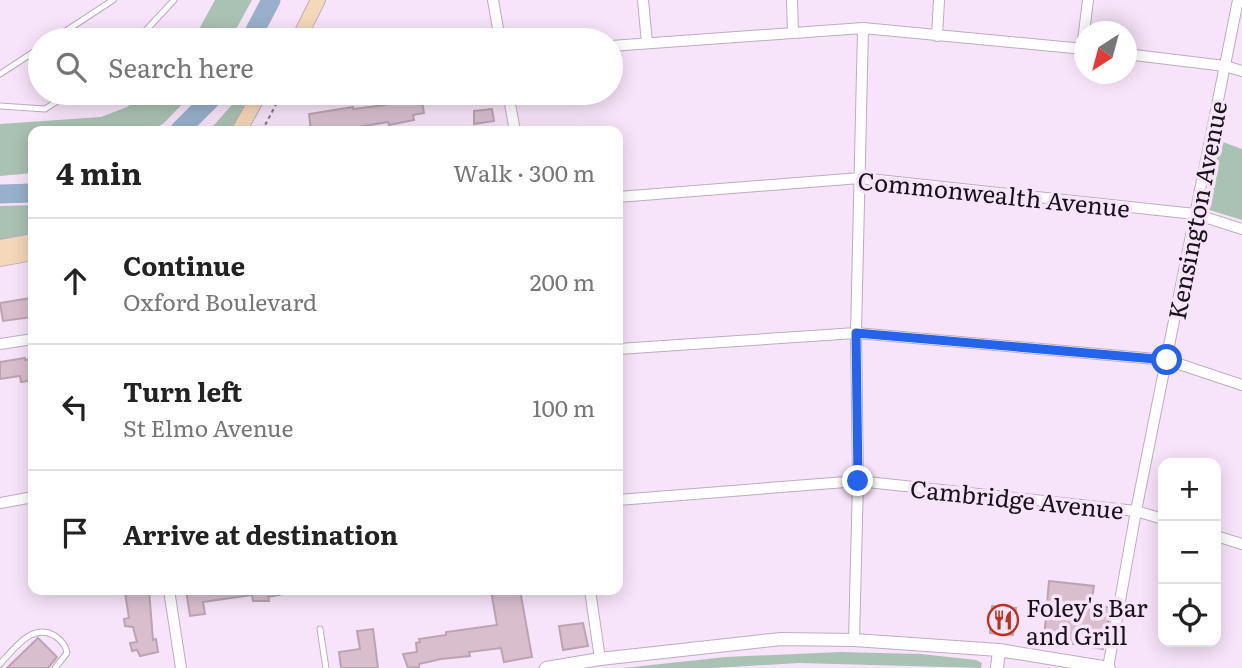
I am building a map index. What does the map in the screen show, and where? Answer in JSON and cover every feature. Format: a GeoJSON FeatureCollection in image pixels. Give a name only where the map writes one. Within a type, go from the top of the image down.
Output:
{"type":"FeatureCollection","features":[{"type":"Feature","properties":{"kind":"main road"},"geometry":{"type":"LineString","coordinates":[[293,28],[308,0]]}},
{"type":"Feature","properties":{"kind":"main road"},"geometry":{"type":"LineString","coordinates":[[304,28],[318,0]]}},
{"type":"Feature","properties":{"kind":"main road"},"geometry":{"type":"LineString","coordinates":[[242,126],[253,105]]}},
{"type":"Feature","properties":{"kind":"main road"},"geometry":{"type":"LineString","coordinates":[[253,126],[264,105]]}},
{"type":"Feature","properties":{"kind":"main road"},"geometry":{"type":"LineString","coordinates":[[0,247],[28,242]]}},
{"type":"Feature","properties":{"kind":"main road"},"geometry":{"type":"LineString","coordinates":[[0,259],[28,254]]}},
{"type":"Feature","properties":{"kind":"street"},"geometry":{"type":"LineString","coordinates":[[493,0],[498,28]]}},
{"type":"Feature","properties":{"kind":"street"},"geometry":{"type":"LineString","coordinates":[[643,0],[647,43]]}},
{"type":"Feature","properties":{"kind":"street"},"geometry":{"type":"LineString","coordinates":[[792,0],[793,33]]}},
{"type":"Feature","properties":{"kind":"street"},"geometry":{"type":"LineString","coordinates":[[937,36],[939,0]]}},
{"type":"Feature","properties":{"kind":"street"},"geometry":{"type":"LineString","coordinates":[[1086,21],[1088,0]]}},
{"type":"Feature","properties":{"kind":"street","name":"Kensington Avenue"},"geometry":{"type":"LineString","coordinates":[[1109,668],[1136,511],[1238,0]]}},
{"type":"Feature","properties":{"kind":"street"},"geometry":{"type":"LineString","coordinates":[[623,45],[863,28],[1074,48]]}},
{"type":"Feature","properties":{"kind":"street"},"geometry":{"type":"LineString","coordinates":[[854,640],[858,481],[856,333],[863,28]]}},
{"type":"Feature","properties":{"kind":"street"},"geometry":{"type":"LineString","coordinates":[[1137,55],[1224,66],[1242,71]]}},
{"type":"Feature","properties":{"kind":"street"},"geometry":{"type":"LineString","coordinates":[[510,105],[514,126]]}},
{"type":"Feature","properties":{"kind":"street","name":"Commonwealth Avenue"},"geometry":{"type":"LineString","coordinates":[[623,197],[860,178],[1195,214],[1242,229]]}},
{"type":"Feature","properties":{"kind":"street"},"geometry":{"type":"LineString","coordinates":[[623,349],[856,333],[1167,360],[1242,384]]}},
{"type":"Feature","properties":{"kind":"street"},"geometry":{"type":"LineString","coordinates":[[0,344],[28,340]]}},
{"type":"Feature","properties":{"kind":"street","name":"Cambridge Avenue"},"geometry":{"type":"LineString","coordinates":[[623,500],[858,481],[1136,511],[1158,518]]}},
{"type":"Feature","properties":{"kind":"street"},"geometry":{"type":"LineString","coordinates":[[0,503],[28,498]]}},
{"type":"Feature","properties":{"kind":"street"},"geometry":{"type":"LineString","coordinates":[[1221,538],[1242,544]]}},
{"type":"Feature","properties":{"kind":"street"},"geometry":{"type":"LineString","coordinates":[[170,595],[181,668]]}},
{"type":"Feature","properties":{"kind":"street"},"geometry":{"type":"LineString","coordinates":[[591,595],[600,659]]}},
{"type":"Feature","properties":{"kind":"street"},"geometry":{"type":"LineString","coordinates":[[546,668],[600,659],[781,639],[854,640],[999,650],[1109,668]]}},
{"type":"Feature","properties":{"kind":"street"},"geometry":{"type":"LineString","coordinates":[[997,668],[999,650]]}},
{"type":"Feature","properties":{"kind":"lane"},"geometry":{"type":"LineString","coordinates":[[70,28],[113,0]]}},
{"type":"Feature","properties":{"kind":"lane"},"geometry":{"type":"LineString","coordinates":[[147,28],[174,0]]}},
{"type":"Feature","properties":{"kind":"lane"},"geometry":{"type":"LineString","coordinates":[[0,74],[28,56]]}},
{"type":"Feature","properties":{"kind":"lane"},"geometry":{"type":"LineString","coordinates":[[0,106],[9,109],[45,109],[51,105]]}},
{"type":"Feature","properties":{"kind":"lane"},"geometry":{"type":"LineString","coordinates":[[320,629],[326,668]]}},
{"type":"Feature","properties":{"kind":"lane"},"geometry":{"type":"LineString","coordinates":[[0,664],[23,640],[40,631],[57,637],[67,648],[67,653],[55,668]]}},
{"type":"Feature","properties":{"kind":"path"},"geometry":{"type":"LineString","coordinates":[[265,126],[276,105]]}},
{"type":"Feature","properties":{"kind":"green space"},"geometry":{"type":"Polygon","coordinates":[[[215,0],[252,0],[237,28],[200,28],[215,0]]]}},
{"type":"Feature","properties":{"kind":"green space"},"geometry":{"type":"Polygon","coordinates":[[[181,105],[160,126],[28,126],[28,173],[0,176],[0,124],[101,117],[127,107],[181,105]]]}},
{"type":"Feature","properties":{"kind":"green space"},"geometry":{"type":"Polygon","coordinates":[[[232,105],[248,105],[237,126],[213,126],[232,105]]]}},
{"type":"Feature","properties":{"kind":"green space"},"geometry":{"type":"Polygon","coordinates":[[[1220,141],[1242,149],[1242,220],[1206,209],[1220,141]]]}},
{"type":"Feature","properties":{"kind":"green space"},"geometry":{"type":"Polygon","coordinates":[[[28,205],[28,238],[0,243],[0,206],[28,205]]]}},
{"type":"Feature","properties":{"kind":"green space"},"geometry":{"type":"Polygon","coordinates":[[[840,652],[921,654],[982,663],[981,668],[799,663],[713,668],[623,668],[726,657],[840,652]]]}},
{"type":"Feature","properties":{"kind":"building"},"geometry":{"type":"Polygon","coordinates":[[[385,105],[423,105],[424,113],[413,115],[414,120],[389,125],[388,122],[364,126],[310,126],[309,114],[385,105]]]}},
{"type":"Feature","properties":{"kind":"building"},"geometry":{"type":"Polygon","coordinates":[[[492,109],[494,121],[474,124],[474,111],[492,109]]]}},
{"type":"Feature","properties":{"kind":"building"},"geometry":{"type":"Polygon","coordinates":[[[28,298],[28,318],[3,321],[0,303],[28,298]]]}},
{"type":"Feature","properties":{"kind":"building"},"geometry":{"type":"Polygon","coordinates":[[[28,360],[28,381],[21,382],[20,376],[0,379],[0,362],[28,360]]]}},
{"type":"Feature","properties":{"kind":"building"},"geometry":{"type":"Polygon","coordinates":[[[1049,581],[1094,586],[1091,604],[1111,608],[1103,649],[1044,639],[1049,581]]]}},
{"type":"Feature","properties":{"kind":"building"},"geometry":{"type":"Polygon","coordinates":[[[125,595],[149,595],[153,640],[156,639],[158,652],[140,656],[137,650],[132,651],[130,643],[137,642],[133,627],[125,626],[124,619],[129,618],[125,595]]]}},
{"type":"Feature","properties":{"kind":"building"},"geometry":{"type":"Polygon","coordinates":[[[187,595],[252,595],[203,602],[205,614],[190,616],[187,595]]]}},
{"type":"Feature","properties":{"kind":"building"},"geometry":{"type":"Polygon","coordinates":[[[252,595],[279,595],[268,597],[269,601],[253,601],[252,595]]]}},
{"type":"Feature","properties":{"kind":"building"},"geometry":{"type":"Polygon","coordinates":[[[492,595],[521,595],[532,657],[504,662],[501,648],[469,652],[470,656],[441,659],[408,668],[403,654],[417,652],[416,643],[420,642],[419,639],[446,635],[446,632],[497,625],[492,595]]]}},
{"type":"Feature","properties":{"kind":"building","name":"Foley's Bar and Grill"},"geometry":{"type":"Polygon","coordinates":[[[992,606],[1016,608],[1013,635],[990,633],[992,606]]]}},
{"type":"Feature","properties":{"kind":"building"},"geometry":{"type":"Polygon","coordinates":[[[583,623],[588,646],[563,650],[559,626],[583,623]]]}},
{"type":"Feature","properties":{"kind":"building"},"geometry":{"type":"Polygon","coordinates":[[[373,629],[378,668],[341,668],[339,652],[360,649],[357,631],[373,629]]]}},
{"type":"Feature","properties":{"kind":"building"},"geometry":{"type":"Polygon","coordinates":[[[38,638],[57,657],[48,668],[7,668],[38,638]]]}},
{"type":"Feature","properties":{"kind":"waterway"},"geometry":{"type":"LineString","coordinates":[[256,28],[271,0]]}},
{"type":"Feature","properties":{"kind":"waterway"},"geometry":{"type":"LineString","coordinates":[[184,126],[205,105]]}},
{"type":"Feature","properties":{"kind":"waterway"},"geometry":{"type":"LineString","coordinates":[[0,194],[28,193]]}},
{"type":"Feature","properties":{"kind":"place","name":"Foley's Bar and Grill"},"geometry":{"type":"Point","coordinates":[1003,620]}},
{"type":"Feature","properties":{"kind":"route"},"geometry":{"type":"LineString","coordinates":[[858,481],[856,333],[1167,360]]}}]}
